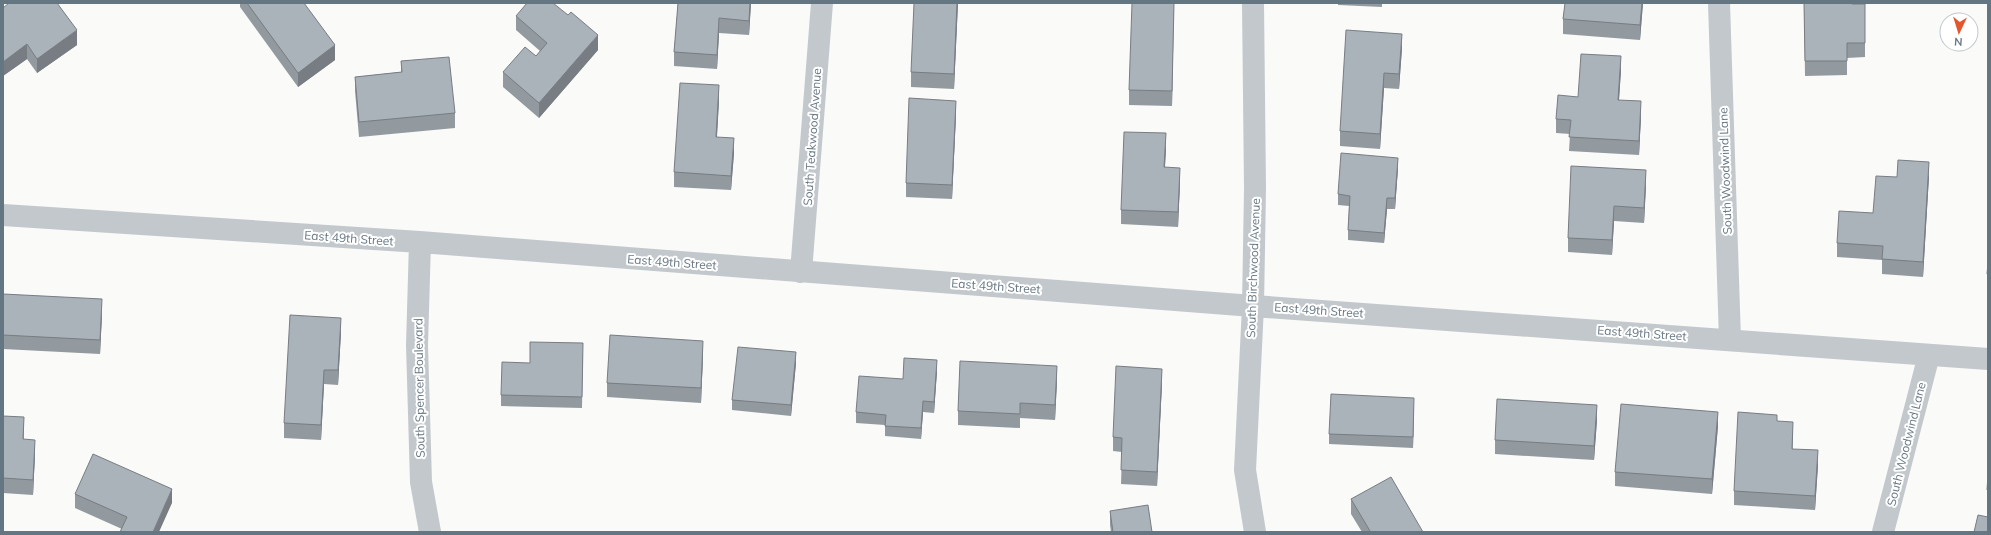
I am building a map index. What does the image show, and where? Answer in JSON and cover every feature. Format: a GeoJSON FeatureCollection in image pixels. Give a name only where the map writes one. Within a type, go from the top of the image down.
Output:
{"type":"FeatureCollection","features":[{"type":"Feature","properties":{"kind":"street","name":"South Teakwood Avenue"},"geometry":{"type":"LineString","coordinates":[[801,272],[822,3]]}},
{"type":"Feature","properties":{"kind":"street","name":"South Birchwood Avenue"},"geometry":{"type":"LineString","coordinates":[[1253,3],[1255,189],[1245,470],[1255,532]]}},
{"type":"Feature","properties":{"kind":"street","name":"South Woodwind Lane"},"geometry":{"type":"LineString","coordinates":[[1719,3],[1730,340]]}},
{"type":"Feature","properties":{"kind":"street","name":"East 49th Street"},"geometry":{"type":"LineString","coordinates":[[3,215],[420,242],[1252,306],[1988,359]]}},
{"type":"Feature","properties":{"kind":"street","name":"South Spencer Boulevard"},"geometry":{"type":"LineString","coordinates":[[420,242],[417,345],[421,482],[430,532]]}},
{"type":"Feature","properties":{"kind":"street","name":"South Woodwind Lane"},"geometry":{"type":"LineString","coordinates":[[1883,532],[1929,355]]}},
{"type":"Feature","properties":{"kind":"building"},"geometry":{"type":"Polygon","coordinates":[[[9,3],[57,3],[77,30],[37,59],[27,44],[3,62],[3,8],[9,3]]]}},
{"type":"Feature","properties":{"kind":"building"},"geometry":{"type":"Polygon","coordinates":[[[247,3],[304,3],[335,45],[298,73],[247,3]]]}},
{"type":"Feature","properties":{"kind":"building"},"geometry":{"type":"Polygon","coordinates":[[[527,3],[553,3],[568,15],[571,12],[598,35],[539,103],[503,72],[525,47],[536,56],[547,43],[516,16],[527,3]]]}},
{"type":"Feature","properties":{"kind":"building"},"geometry":{"type":"Polygon","coordinates":[[[678,3],[750,3],[749,21],[719,18],[717,55],[674,52],[678,3]]]}},
{"type":"Feature","properties":{"kind":"building"},"geometry":{"type":"Polygon","coordinates":[[[914,3],[957,3],[954,74],[911,72],[914,3]]]}},
{"type":"Feature","properties":{"kind":"building"},"geometry":{"type":"Polygon","coordinates":[[[1132,3],[1174,3],[1172,91],[1129,90],[1132,3]]]}},
{"type":"Feature","properties":{"kind":"building"},"geometry":{"type":"Polygon","coordinates":[[[1565,3],[1642,3],[1640,25],[1563,19],[1565,3]]]}},
{"type":"Feature","properties":{"kind":"building"},"geometry":{"type":"Polygon","coordinates":[[[1804,3],[1865,4],[1865,43],[1847,43],[1847,61],[1805,61],[1804,3]]]}},
{"type":"Feature","properties":{"kind":"building"},"geometry":{"type":"Polygon","coordinates":[[[1346,30],[1402,34],[1399,74],[1384,73],[1380,134],[1340,131],[1346,30]]]}},
{"type":"Feature","properties":{"kind":"building"},"geometry":{"type":"Polygon","coordinates":[[[1581,54],[1621,56],[1618,100],[1641,101],[1639,141],[1569,137],[1571,120],[1556,119],[1558,95],[1578,97],[1581,54]]]}},
{"type":"Feature","properties":{"kind":"building"},"geometry":{"type":"Polygon","coordinates":[[[449,57],[455,113],[359,122],[355,77],[402,72],[401,61],[449,57]]]}},
{"type":"Feature","properties":{"kind":"building"},"geometry":{"type":"Polygon","coordinates":[[[680,83],[719,85],[716,137],[734,138],[731,176],[674,172],[680,83]]]}},
{"type":"Feature","properties":{"kind":"building"},"geometry":{"type":"Polygon","coordinates":[[[909,98],[956,101],[952,185],[906,183],[909,98]]]}},
{"type":"Feature","properties":{"kind":"building"},"geometry":{"type":"Polygon","coordinates":[[[1124,132],[1166,133],[1164,167],[1180,168],[1178,212],[1121,210],[1124,132]]]}},
{"type":"Feature","properties":{"kind":"building"},"geometry":{"type":"Polygon","coordinates":[[[1341,153],[1398,158],[1395,198],[1387,198],[1384,233],[1348,230],[1350,196],[1338,194],[1341,153]]]}},
{"type":"Feature","properties":{"kind":"building"},"geometry":{"type":"Polygon","coordinates":[[[1898,160],[1929,162],[1923,262],[1882,259],[1883,246],[1837,243],[1839,211],[1873,213],[1876,176],[1897,177],[1898,160]]]}},
{"type":"Feature","properties":{"kind":"building"},"geometry":{"type":"Polygon","coordinates":[[[1571,166],[1646,170],[1644,208],[1614,206],[1612,240],[1568,238],[1571,166]]]}},
{"type":"Feature","properties":{"kind":"building"},"geometry":{"type":"Polygon","coordinates":[[[3,294],[102,299],[100,340],[3,335],[3,294]]]}},
{"type":"Feature","properties":{"kind":"building"},"geometry":{"type":"Polygon","coordinates":[[[290,315],[341,318],[338,370],[324,370],[321,425],[284,423],[290,315]]]}},
{"type":"Feature","properties":{"kind":"building"},"geometry":{"type":"Polygon","coordinates":[[[610,335],[703,341],[701,388],[607,383],[610,335]]]}},
{"type":"Feature","properties":{"kind":"building"},"geometry":{"type":"Polygon","coordinates":[[[530,342],[583,343],[582,397],[501,395],[502,362],[530,363],[530,342]]]}},
{"type":"Feature","properties":{"kind":"building"},"geometry":{"type":"Polygon","coordinates":[[[738,347],[796,352],[791,405],[732,400],[738,347]]]}},
{"type":"Feature","properties":{"kind":"building"},"geometry":{"type":"Polygon","coordinates":[[[904,358],[937,360],[934,402],[923,401],[921,428],[885,426],[886,415],[856,412],[859,376],[903,379],[904,358]]]}},
{"type":"Feature","properties":{"kind":"building"},"geometry":{"type":"Polygon","coordinates":[[[960,361],[1057,366],[1055,405],[1020,403],[1020,414],[958,411],[960,361]]]}},
{"type":"Feature","properties":{"kind":"building"},"geometry":{"type":"Polygon","coordinates":[[[1116,366],[1162,369],[1157,472],[1121,470],[1122,438],[1113,437],[1116,366]]]}},
{"type":"Feature","properties":{"kind":"building"},"geometry":{"type":"Polygon","coordinates":[[[1331,394],[1414,398],[1413,437],[1329,434],[1331,394]]]}},
{"type":"Feature","properties":{"kind":"building"},"geometry":{"type":"Polygon","coordinates":[[[1497,399],[1597,405],[1594,446],[1495,440],[1497,399]]]}},
{"type":"Feature","properties":{"kind":"building"},"geometry":{"type":"Polygon","coordinates":[[[1621,404],[1718,412],[1712,479],[1615,472],[1621,404]]]}},
{"type":"Feature","properties":{"kind":"building"},"geometry":{"type":"Polygon","coordinates":[[[1738,412],[1777,415],[1777,421],[1793,422],[1792,449],[1818,450],[1815,496],[1734,491],[1738,412]]]}},
{"type":"Feature","properties":{"kind":"building"},"geometry":{"type":"Polygon","coordinates":[[[3,416],[24,417],[23,439],[35,440],[33,480],[3,478],[3,416]]]}},
{"type":"Feature","properties":{"kind":"building"},"geometry":{"type":"Polygon","coordinates":[[[93,454],[172,489],[153,532],[120,532],[127,517],[75,494],[93,454]]]}},
{"type":"Feature","properties":{"kind":"building"},"geometry":{"type":"Polygon","coordinates":[[[1391,477],[1423,532],[1369,532],[1370,531],[1351,499],[1391,477]]]}},
{"type":"Feature","properties":{"kind":"building"},"geometry":{"type":"Polygon","coordinates":[[[1148,505],[1152,532],[1113,532],[1110,511],[1148,505]]]}},
{"type":"Feature","properties":{"kind":"building"},"geometry":{"type":"Polygon","coordinates":[[[1978,515],[1988,517],[1988,532],[1974,532],[1978,515]]]}}]}
